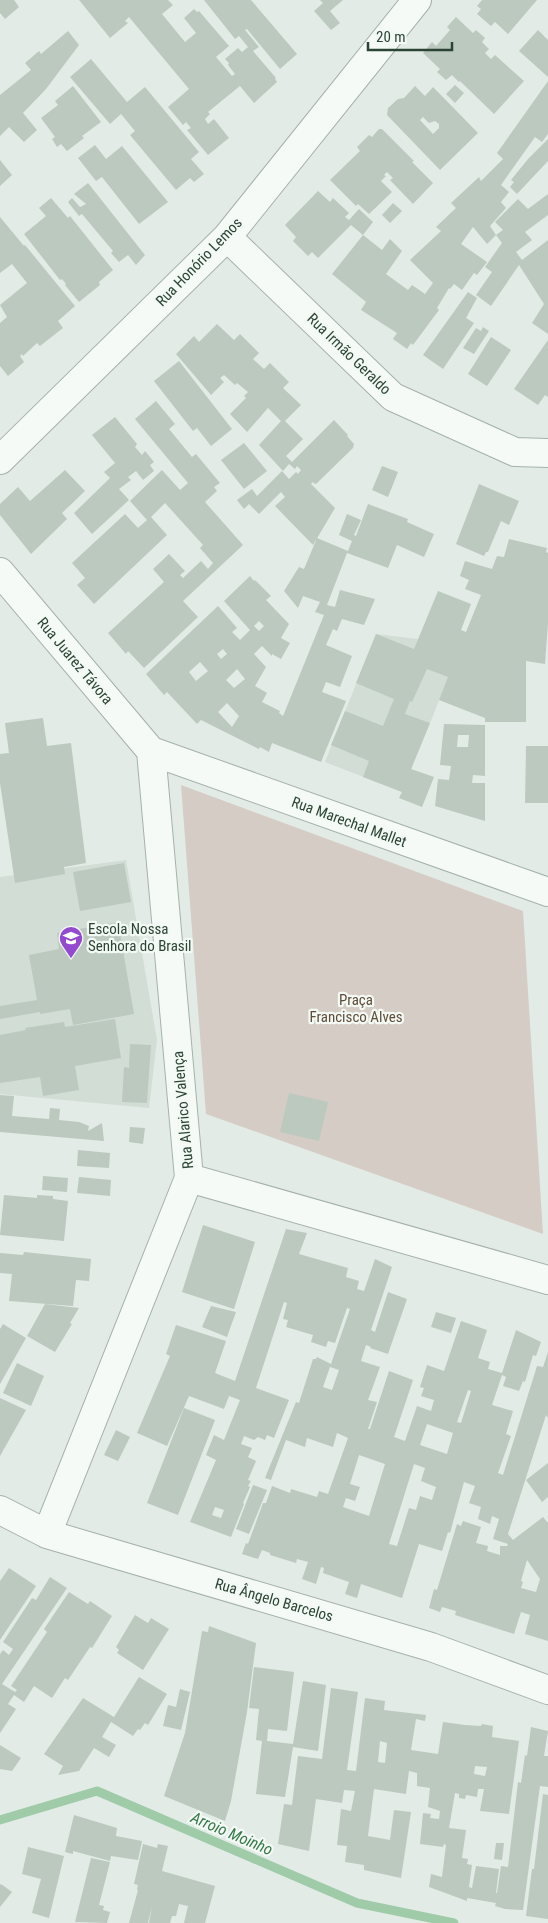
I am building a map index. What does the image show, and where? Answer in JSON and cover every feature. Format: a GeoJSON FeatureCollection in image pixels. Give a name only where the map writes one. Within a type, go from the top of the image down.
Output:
{"type":"FeatureCollection","features":[{"type":"Feature","properties":{"kind":"street","name":"Rua Honório Lemos"},"geometry":{"type":"LineString","coordinates":[[0,460],[227,237],[417,0]]}},
{"type":"Feature","properties":{"kind":"street","name":"Rua Irmão Geraldo"},"geometry":{"type":"LineString","coordinates":[[227,237],[393,397],[515,452],[548,453]]}},
{"type":"Feature","properties":{"kind":"street","name":"Rua Juarez Távora"},"geometry":{"type":"LineString","coordinates":[[0,572],[151,751]]}},
{"type":"Feature","properties":{"kind":"street","name":"Rua Marechal Mallet"},"geometry":{"type":"LineString","coordinates":[[151,751],[548,898]]}},
{"type":"Feature","properties":{"kind":"street","name":"Rua Alarico Valença"},"geometry":{"type":"LineString","coordinates":[[47,1534],[189,1178],[151,751]]}},
{"type":"Feature","properties":{"kind":"street"},"geometry":{"type":"LineString","coordinates":[[189,1178],[548,1280]]}},
{"type":"Feature","properties":{"kind":"street","name":"Rua Ângelo Barcelos"},"geometry":{"type":"LineString","coordinates":[[0,1510],[47,1534],[431,1647],[548,1690]]}},
{"type":"Feature","properties":{"kind":"shaded area"},"geometry":{"type":"Polygon","coordinates":[[[376,634],[418,639],[460,649],[402,792],[325,762],[376,634]]]}},
{"type":"Feature","properties":{"kind":"shaded area","name":"Escola Nossa Senhora do Brasil"},"geometry":{"type":"Polygon","coordinates":[[[126,860],[157,1040],[149,1108],[0,1094],[0,877],[126,860]]]}},
{"type":"Feature","properties":{"kind":"green space","name":"Praça Francisco Alves"},"geometry":{"type":"Polygon","coordinates":[[[181,785],[523,911],[543,1234],[206,1114],[181,785]]]}},
{"type":"Feature","properties":{"kind":"building"},"geometry":{"type":"Polygon","coordinates":[[[0,0],[14,0],[19,7],[5,19],[0,13],[0,0]]]}},
{"type":"Feature","properties":{"kind":"building"},"geometry":{"type":"Polygon","coordinates":[[[79,0],[168,0],[173,5],[162,14],[185,42],[196,33],[184,18],[194,9],[197,12],[199,11],[229,46],[216,57],[232,76],[235,74],[225,59],[238,48],[242,52],[248,47],[239,36],[235,39],[204,0],[251,0],[297,54],[280,69],[247,29],[245,30],[259,47],[253,51],[276,78],[277,82],[254,103],[240,86],[208,112],[210,114],[205,119],[208,124],[214,119],[229,138],[208,155],[187,130],[191,128],[186,122],[183,125],[168,107],[189,89],[129,17],[125,21],[128,23],[110,38],[79,0]]]}},
{"type":"Feature","properties":{"kind":"building"},"geometry":{"type":"Polygon","coordinates":[[[320,0],[343,0],[330,11],[340,23],[331,30],[314,11],[323,3],[320,0]]]}},
{"type":"Feature","properties":{"kind":"building"},"geometry":{"type":"Polygon","coordinates":[[[482,0],[537,0],[508,34],[495,22],[491,26],[477,14],[481,9],[477,6],[482,0]]]}},
{"type":"Feature","properties":{"kind":"building"},"geometry":{"type":"Polygon","coordinates":[[[456,17],[473,33],[476,30],[485,38],[482,42],[489,49],[485,53],[491,59],[495,55],[524,81],[494,114],[452,75],[446,80],[437,72],[440,69],[423,53],[432,42],[436,46],[450,30],[447,27],[456,17]]]}},
{"type":"Feature","properties":{"kind":"building"},"geometry":{"type":"Polygon","coordinates":[[[538,30],[548,40],[548,77],[519,51],[538,30]]]}},
{"type":"Feature","properties":{"kind":"building"},"geometry":{"type":"Polygon","coordinates":[[[68,31],[79,45],[46,89],[23,113],[37,130],[24,142],[9,127],[0,136],[0,95],[31,70],[25,63],[39,51],[41,54],[68,31]]]}},
{"type":"Feature","properties":{"kind":"building"},"geometry":{"type":"Polygon","coordinates":[[[91,59],[127,102],[145,87],[199,152],[191,159],[204,174],[194,182],[190,178],[176,190],[130,135],[135,131],[121,114],[110,124],[70,77],[91,59]]]}},
{"type":"Feature","properties":{"kind":"building"},"geometry":{"type":"Polygon","coordinates":[[[548,81],[548,134],[542,142],[535,137],[501,185],[509,192],[501,202],[506,208],[490,226],[496,235],[487,244],[473,227],[461,244],[487,262],[477,275],[474,273],[462,290],[454,284],[449,288],[437,308],[439,310],[413,345],[411,343],[407,349],[393,339],[397,333],[361,310],[366,302],[332,274],[363,235],[382,250],[390,239],[402,251],[386,274],[408,290],[412,285],[425,294],[433,283],[410,260],[441,231],[436,227],[456,208],[451,203],[479,177],[481,181],[503,159],[497,153],[548,81]]]}},
{"type":"Feature","properties":{"kind":"building"},"geometry":{"type":"Polygon","coordinates":[[[455,85],[464,93],[455,103],[446,94],[455,85]]]}},
{"type":"Feature","properties":{"kind":"building"},"geometry":{"type":"Polygon","coordinates":[[[73,86],[101,122],[82,136],[84,138],[67,151],[61,144],[57,147],[52,139],[55,137],[41,118],[58,105],[55,101],[73,86]]]}},
{"type":"Feature","properties":{"kind":"building"},"geometry":{"type":"Polygon","coordinates":[[[415,86],[425,96],[433,87],[478,133],[440,170],[387,115],[388,108],[398,99],[404,98],[415,86]],[[423,117],[420,120],[433,134],[439,128],[439,124],[435,121],[429,123],[423,117]]]}},
{"type":"Feature","properties":{"kind":"building"},"geometry":{"type":"Polygon","coordinates":[[[379,129],[382,129],[414,161],[412,162],[433,183],[413,204],[390,180],[393,178],[387,172],[381,181],[392,192],[369,214],[358,204],[356,206],[330,180],[360,151],[357,147],[369,135],[372,137],[379,129]]]}},
{"type":"Feature","properties":{"kind":"building"},"geometry":{"type":"Polygon","coordinates":[[[548,139],[548,161],[517,194],[510,187],[514,182],[511,180],[548,139]]]}},
{"type":"Feature","properties":{"kind":"building"},"geometry":{"type":"Polygon","coordinates":[[[95,145],[106,159],[122,146],[168,202],[139,224],[102,177],[96,181],[78,158],[95,145]]]}},
{"type":"Feature","properties":{"kind":"building"},"geometry":{"type":"Polygon","coordinates":[[[0,160],[12,175],[0,186],[0,160]]]}},
{"type":"Feature","properties":{"kind":"building"},"geometry":{"type":"Polygon","coordinates":[[[88,183],[145,255],[136,265],[128,255],[119,262],[111,253],[113,251],[82,214],[79,216],[68,202],[72,198],[80,207],[86,204],[74,194],[88,183]]]}},
{"type":"Feature","properties":{"kind":"building"},"geometry":{"type":"Polygon","coordinates":[[[318,191],[330,202],[333,198],[349,213],[345,217],[349,220],[359,209],[373,222],[363,235],[351,225],[318,258],[312,252],[308,256],[293,241],[296,237],[285,225],[318,191]]]}},
{"type":"Feature","properties":{"kind":"building"},"geometry":{"type":"Polygon","coordinates":[[[548,194],[548,215],[525,232],[532,240],[516,252],[522,260],[548,240],[548,334],[532,323],[544,304],[519,265],[491,306],[476,295],[492,272],[485,267],[502,243],[496,235],[503,230],[495,222],[518,199],[528,209],[548,194]]]}},
{"type":"Feature","properties":{"kind":"building"},"geometry":{"type":"Polygon","coordinates":[[[51,198],[68,218],[70,216],[113,270],[99,282],[100,285],[79,302],[24,234],[46,216],[39,208],[51,198]]]}},
{"type":"Feature","properties":{"kind":"building"},"geometry":{"type":"Polygon","coordinates":[[[393,203],[402,211],[390,223],[382,215],[393,203]]]}},
{"type":"Feature","properties":{"kind":"building"},"geometry":{"type":"Polygon","coordinates":[[[0,217],[75,306],[58,321],[63,328],[40,346],[37,343],[23,356],[22,354],[20,356],[24,362],[8,376],[0,366],[0,323],[7,317],[0,305],[27,283],[12,264],[0,273],[0,217]]]}},
{"type":"Feature","properties":{"kind":"building"},"geometry":{"type":"Polygon","coordinates":[[[468,292],[477,298],[466,318],[474,323],[443,369],[423,355],[468,292]]]}},
{"type":"Feature","properties":{"kind":"building"},"geometry":{"type":"Polygon","coordinates":[[[217,324],[234,340],[240,334],[259,353],[253,359],[264,369],[270,363],[289,382],[283,388],[301,405],[285,421],[303,439],[286,456],[292,462],[334,420],[354,444],[353,448],[317,483],[313,482],[311,484],[335,508],[313,545],[275,506],[285,497],[281,492],[259,514],[249,504],[244,509],[237,500],[252,489],[257,496],[282,471],[289,479],[301,470],[297,466],[295,469],[289,464],[283,471],[259,445],[281,421],[268,408],[247,432],[230,414],[246,398],[244,396],[248,392],[237,383],[235,385],[224,375],[220,378],[224,382],[211,395],[176,354],[194,336],[199,342],[217,324]]]}},
{"type":"Feature","properties":{"kind":"building"},"geometry":{"type":"Polygon","coordinates":[[[483,327],[489,331],[474,354],[463,348],[476,328],[481,331],[483,327]]]}},
{"type":"Feature","properties":{"kind":"building"},"geometry":{"type":"Polygon","coordinates":[[[491,337],[511,350],[487,386],[468,374],[491,337]]]}},
{"type":"Feature","properties":{"kind":"building"},"geometry":{"type":"Polygon","coordinates":[[[548,340],[548,397],[545,395],[538,405],[514,389],[548,340]]]}},
{"type":"Feature","properties":{"kind":"building"},"geometry":{"type":"Polygon","coordinates":[[[179,361],[232,429],[211,446],[197,428],[193,431],[154,381],[179,361]]]}},
{"type":"Feature","properties":{"kind":"building"},"geometry":{"type":"Polygon","coordinates":[[[156,401],[175,424],[169,429],[192,457],[196,454],[220,483],[214,487],[217,491],[205,502],[243,545],[183,601],[198,617],[144,668],[128,651],[126,654],[108,633],[164,582],[153,569],[169,554],[185,571],[180,575],[183,578],[201,561],[208,569],[213,563],[200,548],[203,545],[165,503],[151,517],[167,535],[94,604],[77,585],[85,578],[72,563],[125,514],[138,528],[147,520],[130,501],[162,470],[180,490],[188,483],[135,419],[156,401]]]}},
{"type":"Feature","properties":{"kind":"building"},"geometry":{"type":"Polygon","coordinates":[[[115,417],[137,444],[135,447],[142,455],[145,451],[154,462],[150,465],[154,471],[143,480],[136,471],[128,477],[131,480],[119,489],[129,500],[92,534],[74,513],[110,478],[104,472],[115,463],[92,435],[115,417]]]}},
{"type":"Feature","properties":{"kind":"building"},"geometry":{"type":"Polygon","coordinates":[[[244,443],[267,471],[244,489],[221,460],[244,443]]]}},
{"type":"Feature","properties":{"kind":"building"},"geometry":{"type":"Polygon","coordinates":[[[382,466],[398,472],[388,497],[372,490],[382,466]]]}},
{"type":"Feature","properties":{"kind":"building"},"geometry":{"type":"Polygon","coordinates":[[[65,470],[85,491],[62,513],[67,519],[31,554],[0,515],[0,504],[18,487],[30,501],[65,470]]]}},
{"type":"Feature","properties":{"kind":"building"},"geometry":{"type":"Polygon","coordinates":[[[479,484],[519,501],[509,525],[501,521],[488,552],[484,556],[456,544],[479,484]]]}},
{"type":"Feature","properties":{"kind":"building"},"geometry":{"type":"Polygon","coordinates":[[[368,504],[408,519],[407,522],[434,534],[424,557],[397,545],[388,568],[347,553],[327,605],[335,607],[340,590],[375,599],[364,625],[342,619],[337,631],[333,629],[326,645],[352,656],[340,687],[326,682],[322,692],[346,701],[321,762],[272,743],[269,752],[260,747],[259,749],[201,720],[197,724],[167,692],[164,695],[146,674],[218,606],[237,628],[232,632],[240,640],[250,630],[224,601],[250,576],[271,596],[266,600],[289,624],[281,638],[290,643],[281,659],[272,654],[272,656],[262,646],[254,654],[266,667],[255,686],[267,693],[262,702],[280,711],[279,713],[283,716],[324,615],[315,612],[320,602],[303,596],[298,608],[284,591],[299,567],[304,569],[317,538],[348,551],[352,541],[339,535],[347,514],[361,520],[354,535],[356,536],[368,504]],[[259,621],[254,626],[259,631],[264,626],[259,621]],[[223,649],[217,654],[221,659],[227,654],[223,649]],[[200,662],[189,672],[196,681],[208,671],[200,662]],[[237,669],[226,680],[234,688],[245,679],[237,669]],[[227,703],[218,712],[232,727],[239,716],[227,703]]]}},
{"type":"Feature","properties":{"kind":"building"},"geometry":{"type":"Polygon","coordinates":[[[509,539],[547,548],[548,623],[545,664],[526,661],[526,722],[485,722],[485,718],[439,700],[448,677],[427,669],[405,714],[430,723],[411,769],[434,777],[422,807],[399,798],[402,792],[363,777],[369,761],[331,745],[345,711],[383,726],[394,699],[356,683],[376,634],[414,649],[438,591],[471,604],[461,630],[466,632],[481,595],[465,589],[469,580],[460,576],[465,561],[492,569],[497,556],[504,557],[509,539]]]}},
{"type":"Feature","properties":{"kind":"building"},"geometry":{"type":"Polygon","coordinates":[[[43,718],[47,746],[71,743],[86,863],[64,867],[65,874],[15,883],[0,783],[0,754],[9,753],[5,723],[43,718]]]}},
{"type":"Feature","properties":{"kind":"building"},"geometry":{"type":"Polygon","coordinates":[[[444,724],[485,725],[485,776],[473,775],[472,783],[485,783],[485,821],[435,806],[438,779],[449,780],[451,766],[440,765],[444,724]],[[458,735],[457,747],[468,747],[469,735],[458,735]]]}},
{"type":"Feature","properties":{"kind":"building"},"geometry":{"type":"Polygon","coordinates":[[[526,746],[548,746],[548,803],[525,803],[526,746]]]}},
{"type":"Feature","properties":{"kind":"building"},"geometry":{"type":"Polygon","coordinates":[[[124,863],[131,902],[80,911],[73,872],[124,863]]]}},
{"type":"Feature","properties":{"kind":"building"},"geometry":{"type":"Polygon","coordinates":[[[118,922],[134,1014],[73,1025],[70,1009],[0,1019],[0,1006],[37,1000],[29,955],[59,949],[57,933],[118,922]]]}},
{"type":"Feature","properties":{"kind":"building"},"geometry":{"type":"Polygon","coordinates":[[[115,1019],[121,1058],[75,1066],[79,1090],[43,1096],[40,1077],[0,1083],[0,1035],[26,1030],[25,1028],[64,1022],[65,1027],[115,1019]]]}},
{"type":"Feature","properties":{"kind":"building"},"geometry":{"type":"Polygon","coordinates":[[[130,1044],[151,1045],[147,1103],[122,1102],[124,1067],[129,1068],[130,1044]]]}},
{"type":"Feature","properties":{"kind":"building"},"geometry":{"type":"Polygon","coordinates":[[[289,1093],[328,1102],[319,1141],[280,1132],[289,1093]]]}},
{"type":"Feature","properties":{"kind":"building"},"geometry":{"type":"Polygon","coordinates":[[[0,1095],[14,1096],[12,1116],[49,1119],[50,1108],[60,1109],[59,1120],[79,1122],[89,1126],[88,1131],[102,1123],[104,1141],[0,1132],[0,1095]]]}},
{"type":"Feature","properties":{"kind":"building"},"geometry":{"type":"Polygon","coordinates":[[[130,1127],[145,1128],[143,1144],[129,1142],[130,1127]]]}},
{"type":"Feature","properties":{"kind":"building"},"geometry":{"type":"Polygon","coordinates":[[[78,1150],[110,1153],[109,1168],[77,1166],[78,1150]]]}},
{"type":"Feature","properties":{"kind":"building"},"geometry":{"type":"Polygon","coordinates":[[[43,1176],[68,1178],[67,1192],[42,1190],[43,1176]]]}},
{"type":"Feature","properties":{"kind":"building"},"geometry":{"type":"Polygon","coordinates":[[[79,1177],[111,1180],[110,1196],[77,1193],[79,1177]]]}},
{"type":"Feature","properties":{"kind":"building"},"geometry":{"type":"Polygon","coordinates":[[[4,1195],[37,1198],[37,1195],[53,1196],[53,1199],[68,1201],[64,1241],[0,1235],[4,1195]]]}},
{"type":"Feature","properties":{"kind":"building"},"geometry":{"type":"Polygon","coordinates":[[[203,1225],[255,1242],[234,1309],[182,1292],[203,1225]]]}},
{"type":"Feature","properties":{"kind":"building"},"geometry":{"type":"Polygon","coordinates":[[[286,1229],[307,1233],[299,1254],[348,1268],[346,1277],[359,1281],[357,1289],[364,1291],[375,1259],[392,1267],[371,1330],[375,1332],[388,1292],[407,1299],[388,1354],[366,1345],[361,1361],[380,1367],[368,1400],[377,1402],[368,1429],[370,1429],[389,1371],[413,1380],[394,1437],[405,1441],[417,1406],[431,1411],[434,1400],[421,1396],[424,1388],[420,1387],[427,1365],[444,1371],[461,1321],[487,1330],[478,1358],[490,1362],[488,1369],[502,1373],[516,1330],[541,1342],[536,1356],[533,1355],[525,1382],[523,1381],[519,1391],[503,1386],[506,1377],[502,1375],[492,1405],[513,1411],[506,1434],[511,1436],[498,1473],[503,1475],[537,1366],[543,1367],[548,1352],[548,1418],[546,1415],[508,1534],[513,1540],[543,1517],[548,1523],[548,1641],[525,1634],[530,1615],[521,1612],[514,1634],[455,1615],[456,1611],[442,1607],[440,1612],[429,1608],[434,1589],[437,1590],[457,1524],[461,1526],[463,1521],[481,1527],[476,1543],[488,1546],[487,1551],[500,1555],[500,1546],[507,1546],[508,1544],[493,1539],[499,1519],[492,1516],[490,1524],[478,1519],[481,1507],[469,1503],[475,1486],[464,1482],[450,1533],[448,1532],[442,1551],[419,1544],[402,1598],[361,1584],[357,1598],[345,1594],[349,1582],[323,1573],[324,1568],[321,1567],[316,1584],[302,1579],[308,1562],[297,1559],[296,1563],[270,1555],[270,1553],[262,1550],[258,1559],[242,1554],[272,1486],[290,1493],[291,1489],[317,1497],[319,1491],[328,1494],[348,1438],[337,1433],[333,1447],[307,1438],[305,1447],[286,1440],[271,1480],[265,1478],[296,1402],[299,1403],[313,1359],[317,1357],[331,1364],[350,1309],[347,1308],[335,1343],[328,1341],[326,1347],[311,1342],[313,1335],[286,1327],[288,1320],[283,1319],[287,1303],[284,1302],[256,1388],[289,1400],[274,1438],[267,1435],[265,1440],[258,1437],[254,1440],[244,1436],[241,1444],[252,1448],[248,1457],[256,1461],[248,1480],[251,1481],[248,1486],[250,1487],[231,1537],[190,1522],[216,1460],[206,1455],[214,1435],[224,1440],[240,1400],[229,1396],[224,1409],[189,1396],[167,1446],[137,1433],[170,1356],[166,1354],[176,1325],[226,1341],[215,1373],[235,1381],[286,1229]],[[330,1367],[323,1387],[332,1390],[339,1370],[330,1367]],[[468,1390],[457,1422],[461,1423],[471,1391],[468,1390]],[[427,1424],[420,1445],[447,1454],[453,1433],[427,1424]],[[359,1455],[350,1484],[360,1487],[355,1501],[346,1498],[343,1507],[369,1516],[385,1464],[359,1455]],[[414,1464],[389,1544],[397,1546],[409,1508],[416,1510],[420,1496],[432,1500],[436,1487],[421,1481],[425,1468],[414,1464]],[[215,1507],[212,1515],[221,1518],[224,1510],[215,1507]],[[527,1560],[521,1581],[523,1582],[521,1588],[536,1592],[540,1579],[527,1560]]]}},
{"type":"Feature","properties":{"kind":"building"},"geometry":{"type":"Polygon","coordinates":[[[24,1252],[91,1259],[89,1281],[76,1280],[73,1306],[9,1301],[12,1274],[0,1273],[0,1253],[23,1255],[24,1252]]]}},
{"type":"Feature","properties":{"kind":"building"},"geometry":{"type":"Polygon","coordinates":[[[45,1304],[79,1308],[70,1323],[72,1324],[55,1352],[27,1336],[45,1304]]]}},
{"type":"Feature","properties":{"kind":"building"},"geometry":{"type":"Polygon","coordinates":[[[211,1306],[236,1312],[227,1337],[202,1327],[211,1306]]]}},
{"type":"Feature","properties":{"kind":"building"},"geometry":{"type":"Polygon","coordinates":[[[436,1312],[456,1318],[451,1333],[431,1327],[436,1312]]]}},
{"type":"Feature","properties":{"kind":"building"},"geometry":{"type":"Polygon","coordinates":[[[3,1324],[26,1338],[0,1384],[0,1329],[3,1324]]]}},
{"type":"Feature","properties":{"kind":"building"},"geometry":{"type":"Polygon","coordinates":[[[17,1363],[44,1376],[31,1406],[3,1393],[17,1363]]]}},
{"type":"Feature","properties":{"kind":"building"},"geometry":{"type":"Polygon","coordinates":[[[0,1398],[26,1410],[0,1456],[0,1398]]]}},
{"type":"Feature","properties":{"kind":"building"},"geometry":{"type":"Polygon","coordinates":[[[184,1408],[215,1420],[178,1515],[147,1503],[184,1408]]]}},
{"type":"Feature","properties":{"kind":"building"},"geometry":{"type":"Polygon","coordinates":[[[116,1430],[130,1437],[118,1461],[104,1455],[116,1430]]]}},
{"type":"Feature","properties":{"kind":"building"},"geometry":{"type":"Polygon","coordinates":[[[548,1463],[548,1497],[542,1502],[526,1480],[548,1463]]]}},
{"type":"Feature","properties":{"kind":"building"},"geometry":{"type":"Polygon","coordinates":[[[253,1485],[267,1490],[249,1534],[236,1529],[253,1485]]]}},
{"type":"Feature","properties":{"kind":"building"},"geometry":{"type":"Polygon","coordinates":[[[9,1568],[36,1586],[0,1640],[0,1581],[9,1568]]]}},
{"type":"Feature","properties":{"kind":"building"},"geometry":{"type":"Polygon","coordinates":[[[50,1577],[67,1588],[2,1684],[15,1692],[17,1690],[11,1686],[47,1632],[44,1629],[69,1592],[88,1604],[90,1601],[112,1616],[92,1648],[90,1647],[68,1680],[65,1678],[52,1698],[34,1686],[24,1702],[14,1695],[8,1704],[16,1709],[0,1733],[0,1654],[3,1650],[9,1655],[13,1649],[3,1642],[32,1598],[36,1600],[50,1577]]]}},
{"type":"Feature","properties":{"kind":"building"},"geometry":{"type":"Polygon","coordinates":[[[135,1615],[148,1623],[151,1618],[169,1629],[143,1670],[117,1653],[119,1650],[116,1647],[135,1615]]]}},
{"type":"Feature","properties":{"kind":"building"},"geometry":{"type":"Polygon","coordinates":[[[209,1626],[256,1643],[247,1712],[231,1801],[225,1821],[164,1796],[185,1733],[202,1631],[208,1632],[209,1626]]]}},
{"type":"Feature","properties":{"kind":"building"},"geometry":{"type":"Polygon","coordinates":[[[254,1667],[294,1672],[287,1731],[268,1729],[267,1741],[293,1744],[303,1681],[326,1685],[318,1751],[293,1747],[285,1797],[256,1794],[262,1741],[256,1740],[259,1709],[249,1708],[254,1667]]]}},
{"type":"Feature","properties":{"kind":"building"},"geometry":{"type":"Polygon","coordinates":[[[139,1677],[167,1694],[148,1725],[145,1723],[133,1736],[111,1722],[102,1737],[116,1745],[109,1757],[94,1748],[79,1771],[58,1775],[63,1766],[44,1754],[83,1698],[114,1717],[139,1677]]]}},
{"type":"Feature","properties":{"kind":"building"},"geometry":{"type":"Polygon","coordinates":[[[331,1688],[358,1692],[347,1770],[356,1771],[365,1698],[385,1701],[384,1710],[426,1715],[425,1721],[416,1719],[411,1750],[438,1754],[443,1722],[493,1726],[492,1737],[519,1741],[509,1814],[480,1811],[484,1789],[478,1789],[477,1797],[466,1795],[465,1799],[459,1798],[459,1794],[455,1793],[449,1828],[466,1830],[462,1858],[468,1859],[467,1864],[472,1865],[469,1887],[472,1888],[476,1866],[499,1869],[497,1893],[501,1866],[508,1867],[518,1782],[521,1783],[531,1727],[548,1731],[544,1756],[548,1756],[548,1787],[540,1786],[523,1910],[505,1909],[495,1906],[496,1903],[467,1898],[467,1901],[429,1887],[431,1874],[442,1877],[446,1845],[444,1844],[443,1847],[420,1844],[423,1813],[431,1814],[430,1818],[439,1819],[440,1811],[428,1807],[430,1788],[417,1786],[417,1773],[409,1771],[406,1794],[374,1789],[368,1836],[390,1840],[394,1810],[411,1812],[401,1878],[364,1870],[364,1865],[345,1862],[347,1846],[337,1845],[341,1809],[351,1811],[355,1791],[344,1790],[342,1803],[316,1799],[309,1851],[278,1844],[284,1804],[292,1805],[298,1756],[322,1759],[331,1688]],[[380,1741],[378,1762],[385,1763],[387,1743],[380,1741]],[[475,1766],[474,1774],[485,1776],[487,1767],[475,1766]]]}},
{"type":"Feature","properties":{"kind":"building"},"geometry":{"type":"Polygon","coordinates":[[[180,1689],[190,1692],[181,1730],[163,1726],[168,1705],[176,1707],[180,1689]]]}},
{"type":"Feature","properties":{"kind":"building"},"geometry":{"type":"Polygon","coordinates":[[[0,1745],[21,1758],[12,1771],[0,1769],[0,1745]]]}},
{"type":"Feature","properties":{"kind":"building"},"geometry":{"type":"Polygon","coordinates":[[[543,1794],[548,1795],[548,1919],[526,1916],[543,1794]]]}},
{"type":"Feature","properties":{"kind":"building"},"geometry":{"type":"Polygon","coordinates":[[[74,1815],[117,1828],[116,1836],[142,1841],[138,1860],[111,1856],[110,1861],[73,1851],[73,1854],[65,1852],[74,1815]]]}},
{"type":"Feature","properties":{"kind":"building"},"geometry":{"type":"Polygon","coordinates":[[[496,1843],[504,1843],[502,1860],[494,1859],[496,1843]]]}},
{"type":"Feature","properties":{"kind":"building"},"geometry":{"type":"Polygon","coordinates":[[[143,1844],[157,1848],[158,1844],[168,1846],[162,1871],[215,1886],[205,1923],[184,1923],[188,1906],[179,1904],[176,1916],[172,1916],[170,1923],[149,1923],[152,1906],[148,1923],[129,1923],[138,1890],[138,1885],[134,1884],[143,1844]]]}},
{"type":"Feature","properties":{"kind":"building"},"geometry":{"type":"Polygon","coordinates":[[[28,1847],[64,1856],[49,1918],[32,1913],[41,1879],[22,1874],[28,1847]]]}},
{"type":"Feature","properties":{"kind":"building"},"geometry":{"type":"Polygon","coordinates":[[[91,1858],[110,1862],[99,1905],[104,1906],[103,1910],[110,1912],[107,1923],[75,1922],[91,1858]]]}},
{"type":"Feature","properties":{"kind":"building"},"geometry":{"type":"Polygon","coordinates":[[[0,1885],[12,1892],[0,1907],[0,1885]]]}},
{"type":"Feature","properties":{"kind":"waterway","name":"Arroio Moinho"},"geometry":{"type":"LineString","coordinates":[[0,1820],[97,1791],[357,1903],[454,1923]]}},
{"type":"Feature","properties":{"kind":"place","name":"Escola Nossa Senhora do Brasil"},"geometry":{"type":"Point","coordinates":[71,959]}}]}
